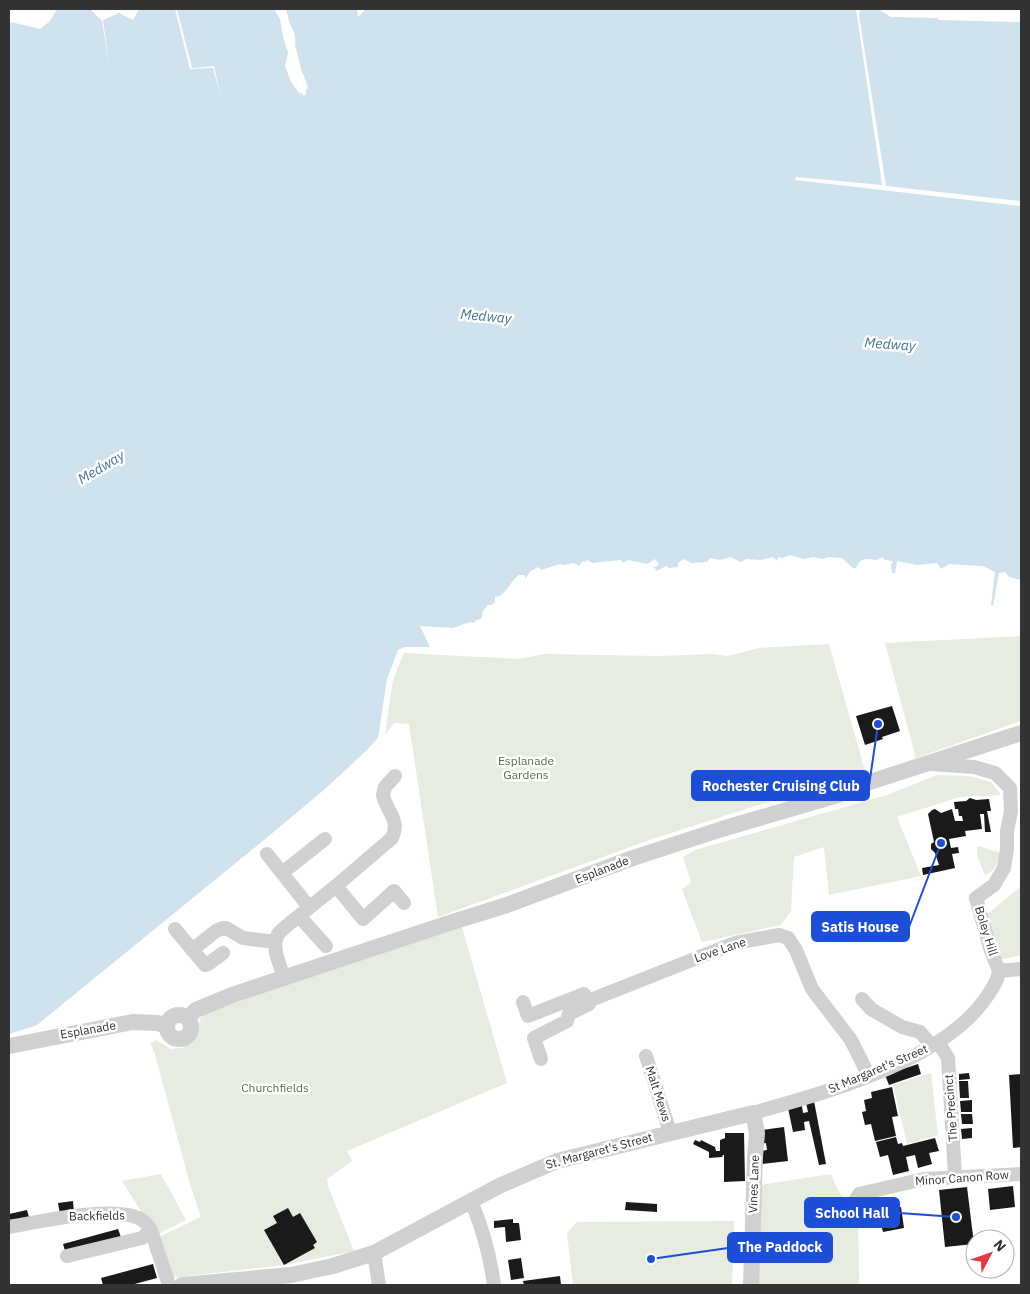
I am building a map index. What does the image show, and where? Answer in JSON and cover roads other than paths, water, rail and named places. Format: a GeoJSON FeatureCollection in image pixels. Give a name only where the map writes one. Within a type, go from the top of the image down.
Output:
{"type":"FeatureCollection","features":[{"type":"Feature","properties":{"kind":"street","name":"Esplanade"},"geometry":{"type":"LineString","coordinates":[[9,1046],[133,1022],[158,1023],[167,1027],[170,1034],[175,1038],[185,1037],[191,1029],[191,1023],[187,1018],[196,1010],[232,995],[446,924],[458,922],[651,852],[730,826],[838,795],[1021,733]]}},
{"type":"Feature","properties":{"kind":"street","name":"Boley Hill"},"geometry":{"type":"LineString","coordinates":[[928,764],[974,767],[995,773],[1010,788],[1011,811],[1007,831],[1004,868],[994,885],[976,898],[991,951],[1000,972],[1021,969]]}},
{"type":"Feature","properties":{"kind":"street"},"geometry":{"type":"LineString","coordinates":[[284,979],[275,950],[281,931],[393,836],[395,822],[383,795],[385,787],[395,776]]}},
{"type":"Feature","properties":{"kind":"street"},"geometry":{"type":"LineString","coordinates":[[282,873],[324,839]]}},
{"type":"Feature","properties":{"kind":"street"},"geometry":{"type":"LineString","coordinates":[[267,854],[282,873],[326,946]]}},
{"type":"Feature","properties":{"kind":"street"},"geometry":{"type":"LineString","coordinates":[[336,886],[363,919],[394,892],[404,903]]}},
{"type":"Feature","properties":{"kind":"street"},"geometry":{"type":"LineString","coordinates":[[192,950],[216,931],[223,928],[243,938],[276,942]]}},
{"type":"Feature","properties":{"kind":"street"},"geometry":{"type":"LineString","coordinates":[[175,929],[206,965],[223,953]]}},
{"type":"Feature","properties":{"kind":"street","name":"Love Lane"},"geometry":{"type":"LineString","coordinates":[[541,1059],[534,1038],[568,1021],[569,1014],[589,1004],[588,1001],[735,943],[779,935],[788,938],[796,950],[812,989],[851,1040],[869,1076]]}},
{"type":"Feature","properties":{"kind":"street","name":"St Margaret's Street"},"geometry":{"type":"LineString","coordinates":[[753,1112],[826,1092],[869,1076],[935,1044],[961,1026],[977,1009],[1000,972]]}},
{"type":"Feature","properties":{"kind":"street","name":"Love Lane"},"geometry":{"type":"LineString","coordinates":[[523,1002],[528,1016],[584,994],[588,1001]]}},
{"type":"Feature","properties":{"kind":"street"},"geometry":{"type":"LineString","coordinates":[[862,999],[871,1009],[902,1026],[920,1032],[935,1044]]}},
{"type":"Feature","properties":{"kind":"street","name":"The Precinct"},"geometry":{"type":"LineString","coordinates":[[935,1044],[948,1058],[955,1176]]}},
{"type":"Feature","properties":{"kind":"street","name":"Malt Mews"},"geometry":{"type":"LineString","coordinates":[[646,1056],[670,1132]]}},
{"type":"Feature","properties":{"kind":"street","name":"St. Margaret's Street"},"geometry":{"type":"LineString","coordinates":[[374,1253],[499,1186],[557,1160],[753,1112]]}},
{"type":"Feature","properties":{"kind":"street","name":"Vines Lane"},"geometry":{"type":"LineString","coordinates":[[751,1285],[755,1157],[758,1133],[753,1112]]}},
{"type":"Feature","properties":{"kind":"street","name":"Minor Canon Row"},"geometry":{"type":"LineString","coordinates":[[852,1206],[859,1194],[924,1179],[1021,1174]]}},
{"type":"Feature","properties":{"kind":"street"},"geometry":{"type":"LineString","coordinates":[[471,1202],[480,1222],[494,1285]]}},
{"type":"Feature","properties":{"kind":"street","name":"Backfields"},"geometry":{"type":"LineString","coordinates":[[9,1227],[60,1218],[108,1214],[134,1216],[147,1223],[151,1230]]}},
{"type":"Feature","properties":{"kind":"street"},"geometry":{"type":"LineString","coordinates":[[67,1256],[142,1238],[151,1230],[169,1285]]}},
{"type":"Feature","properties":{"kind":"street"},"geometry":{"type":"LineString","coordinates":[[188,1285],[291,1274],[333,1266],[374,1253],[380,1285]]}},
{"type":"Feature","properties":{"kind":"water","name":"Medway"},"geometry":{"type":"Polygon","coordinates":[[[57,9],[90,9],[102,21],[110,71],[103,20],[119,13],[133,20],[139,9],[175,9],[190,69],[213,68],[221,98],[214,66],[192,68],[177,9],[274,9],[280,19],[288,53],[285,66],[291,82],[300,94],[308,88],[293,56],[295,36],[284,15],[283,9],[357,9],[358,17],[366,9],[856,9],[882,185],[796,177],[795,180],[1021,206],[1021,580],[1009,577],[1005,572],[999,573],[993,606],[991,605],[995,572],[983,566],[949,564],[941,569],[937,563],[917,565],[897,561],[895,573],[892,573],[891,565],[893,561],[885,560],[882,557],[877,560],[862,560],[856,568],[853,568],[842,558],[829,557],[804,559],[790,555],[783,558],[778,557],[777,561],[773,557],[761,560],[746,559],[741,562],[730,557],[720,560],[710,558],[707,562],[691,563],[684,559],[678,563],[678,567],[669,568],[666,566],[657,571],[653,566],[656,567],[659,564],[655,559],[647,564],[628,560],[623,563],[621,560],[592,563],[587,560],[583,561],[579,566],[574,563],[560,564],[541,570],[538,567],[531,571],[526,578],[524,575],[519,575],[505,592],[495,597],[495,602],[488,605],[483,611],[482,618],[475,621],[475,623],[470,622],[453,628],[420,626],[430,647],[404,647],[398,650],[387,679],[378,738],[325,789],[37,1025],[9,1034],[9,28],[11,22],[40,29],[50,21],[57,9]]]}},
{"type":"Feature","properties":{"kind":"water"},"geometry":{"type":"Polygon","coordinates":[[[860,9],[878,9],[891,17],[1021,22],[1021,201],[886,186],[859,15],[860,9]]]}},
{"type":"Feature","properties":{"kind":"place","name":"Rochester Cruising Club"},"geometry":{"type":"Point","coordinates":[878,724]}},
{"type":"Feature","properties":{"kind":"place","name":"Satis House"},"geometry":{"type":"Point","coordinates":[941,843]}},
{"type":"Feature","properties":{"kind":"place","name":"School Hall"},"geometry":{"type":"Point","coordinates":[956,1217]}},
{"type":"Feature","properties":{"kind":"place","name":"The Paddock"},"geometry":{"type":"Point","coordinates":[651,1259]}},
{"type":"Feature","properties":{"kind":"park label","name":"Esplanade Gardens"},"geometry":{"type":"Point","coordinates":[526,768]}},
{"type":"Feature","properties":{"kind":"park label","name":"Churchfields"},"geometry":{"type":"Point","coordinates":[275,1088]}}]}
